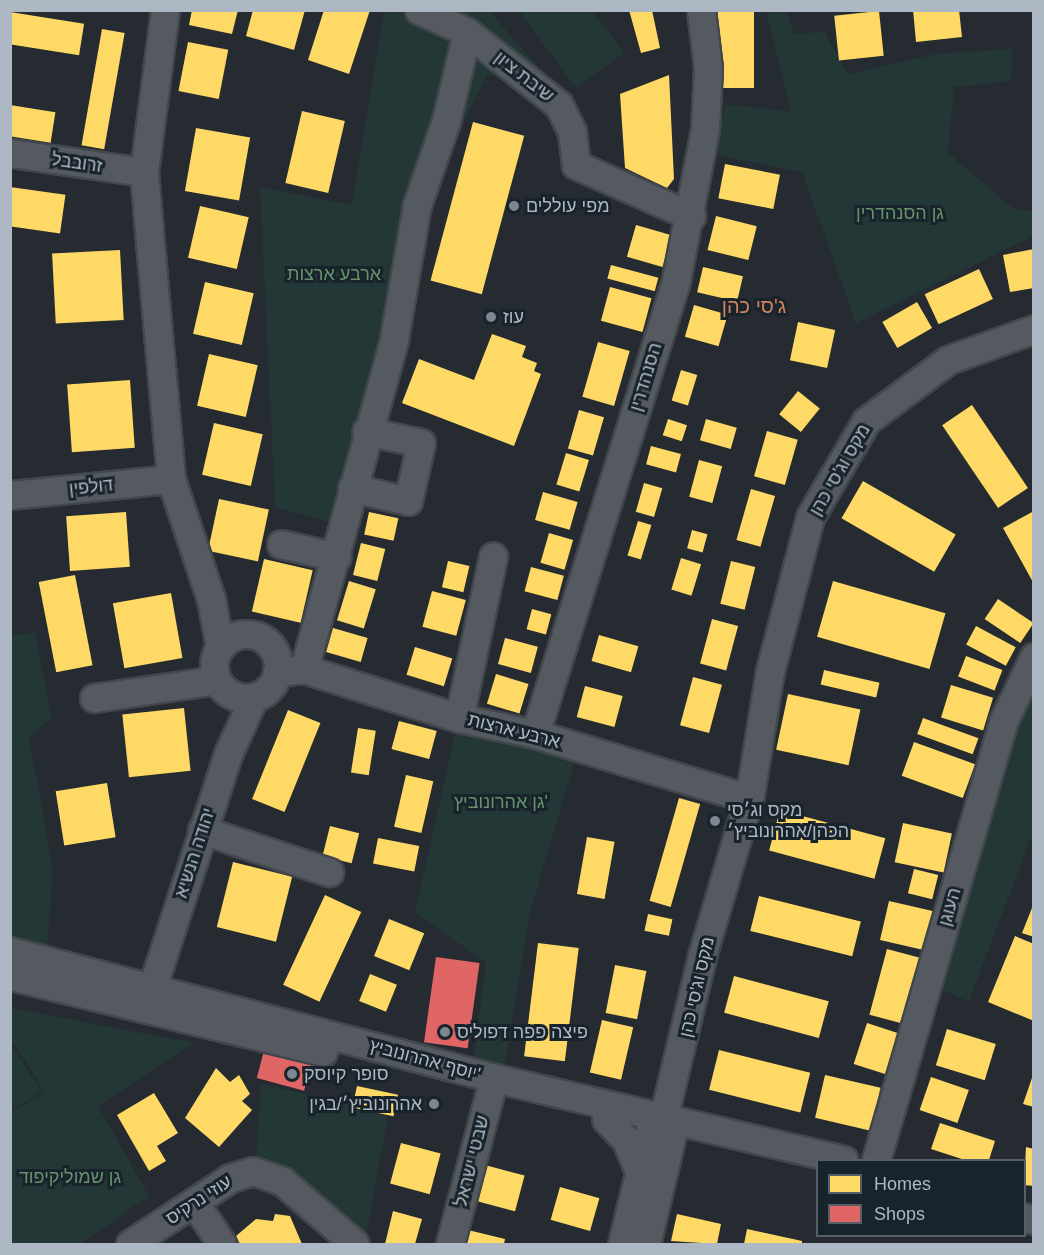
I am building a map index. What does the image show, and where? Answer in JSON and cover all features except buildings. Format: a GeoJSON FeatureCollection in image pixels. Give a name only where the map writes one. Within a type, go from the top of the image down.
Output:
{"type":"FeatureCollection","features":[{"type":"Feature","properties":{"kind":"street"},"geometry":{"type":"LineString","coordinates":[[165,10],[144,172],[171,479],[211,599],[232,641]]}},
{"type":"Feature","properties":{"kind":"street","name":"שיבת ציון"},"geometry":{"type":"LineString","coordinates":[[418,10],[467,32],[559,105],[572,132],[576,165],[691,216]]}},
{"type":"Feature","properties":{"kind":"street","name":"הסנהדרין"},"geometry":{"type":"LineString","coordinates":[[535,734],[676,280],[691,216],[705,129],[708,68],[701,10]]}},
{"type":"Feature","properties":{"kind":"street"},"geometry":{"type":"LineString","coordinates":[[304,669],[337,557],[366,430],[393,339],[417,205],[446,121],[467,32]]}},
{"type":"Feature","properties":{"kind":"street","name":"זרובבל"},"geometry":{"type":"LineString","coordinates":[[10,153],[144,172]]}},
{"type":"Feature","properties":{"kind":"street","name":"מקס וג'סי כהן"},"geometry":{"type":"LineString","coordinates":[[662,1127],[760,740],[770,671],[810,517],[866,421],[948,360],[1034,329]]}},
{"type":"Feature","properties":{"kind":"street"},"geometry":{"type":"LineString","coordinates":[[352,488],[408,501],[421,443],[366,430]]}},
{"type":"Feature","properties":{"kind":"street","name":"דולפין"},"geometry":{"type":"LineString","coordinates":[[10,495],[171,479]]}},
{"type":"Feature","properties":{"kind":"street"},"geometry":{"type":"LineString","coordinates":[[281,544],[337,557]]}},
{"type":"Feature","properties":{"kind":"street"},"geometry":{"type":"LineString","coordinates":[[459,718],[493,557]]}},
{"type":"Feature","properties":{"kind":"street"},"geometry":{"type":"LineString","coordinates":[[94,698],[234,691],[272,685],[277,672],[267,642],[232,641]]}},
{"type":"Feature","properties":{"kind":"street"},"geometry":{"type":"LineString","coordinates":[[232,641],[214,668],[234,691]]}},
{"type":"Feature","properties":{"kind":"street","name":"העוגן"},"geometry":{"type":"LineString","coordinates":[[877,1159],[1004,720],[1034,657]]}},
{"type":"Feature","properties":{"kind":"street","name":"ארבע ארצות"},"geometry":{"type":"LineString","coordinates":[[277,672],[304,669],[459,718],[535,734],[746,795]]}},
{"type":"Feature","properties":{"kind":"street","name":"יהודה הנשיא"},"geometry":{"type":"LineString","coordinates":[[139,990],[162,952],[228,754],[234,691]]}},
{"type":"Feature","properties":{"kind":"street"},"geometry":{"type":"LineString","coordinates":[[202,830],[329,872]]}},
{"type":"Feature","properties":{"kind":"street","name":"יוסף אהרונוביץ'"},"geometry":{"type":"LineString","coordinates":[[10,951],[139,990],[492,1085],[816,1168]]}},
{"type":"Feature","properties":{"kind":"street","name":"יוסף אהרונוביץ'"},"geometry":{"type":"LineString","coordinates":[[10,976],[139,990]]}},
{"type":"Feature","properties":{"kind":"street","name":"יוסף אהרונוביץ'"},"geometry":{"type":"LineString","coordinates":[[492,1085],[606,1119],[662,1127],[832,1159]]}},
{"type":"Feature","properties":{"kind":"street","name":"שבטי ישראל"},"geometry":{"type":"LineString","coordinates":[[450,1245],[492,1085]]}},
{"type":"Feature","properties":{"kind":"street"},"geometry":{"type":"LineString","coordinates":[[606,1119],[626,1140],[639,1170]]}},
{"type":"Feature","properties":{"kind":"street"},"geometry":{"type":"LineString","coordinates":[[622,1245],[639,1170],[662,1127]]}},
{"type":"Feature","properties":{"kind":"street"},"geometry":{"type":"LineString","coordinates":[[646,1245],[662,1127]]}},
{"type":"Feature","properties":{"kind":"street","name":"עוזי נרקיס"},"geometry":{"type":"LineString","coordinates":[[130,1245],[235,1175],[265,1173],[355,1245]]}},
{"type":"Feature","properties":{"kind":"street"},"geometry":{"type":"LineString","coordinates":[[194,1202],[222,1245]]}},
{"type":"Feature","properties":{"kind":"green space","name":"ארבע ארצות"},"geometry":{"type":"Polygon","coordinates":[[[384,11],[489,11],[556,87],[487,75],[423,203],[348,527],[275,507],[260,187],[352,205],[384,11]]]}},
{"type":"Feature","properties":{"kind":"green space"},"geometry":{"type":"Polygon","coordinates":[[[519,11],[593,11],[624,53],[576,88],[519,11]]]}},
{"type":"Feature","properties":{"kind":"green space","name":"גן הסנהדרין"},"geometry":{"type":"Polygon","coordinates":[[[766,11],[786,11],[794,35],[824,31],[848,74],[936,54],[1013,49],[1011,81],[954,87],[948,153],[1015,210],[1033,211],[1033,236],[856,323],[802,172],[717,155],[725,104],[791,112],[766,11]]]}},
{"type":"Feature","properties":{"kind":"green space"},"geometry":{"type":"Polygon","coordinates":[[[35,632],[52,718],[29,737],[53,869],[47,952],[11,943],[11,636],[35,632]]]}},
{"type":"Feature","properties":{"kind":"green space"},"geometry":{"type":"Polygon","coordinates":[[[1033,680],[1033,833],[969,1001],[936,988],[1015,724],[1033,680]]]}},
{"type":"Feature","properties":{"kind":"green space","name":"גן אהרונוביץ'"},"geometry":{"type":"Polygon","coordinates":[[[457,725],[577,754],[530,912],[504,1071],[473,1064],[486,962],[415,913],[457,725]]]}},
{"type":"Feature","properties":{"kind":"green space","name":"גן שמוליקיפוד"},"geometry":{"type":"Polygon","coordinates":[[[11,1008],[194,1043],[98,1106],[149,1196],[80,1244],[11,1244],[11,1112],[45,1092],[11,1039],[11,1008]]]}},
{"type":"Feature","properties":{"kind":"green space"},"geometry":{"type":"Polygon","coordinates":[[[10,1043],[42,1092],[11,1110],[10,1110],[10,1043]]]}},
{"type":"Feature","properties":{"kind":"green space"},"geometry":{"type":"Polygon","coordinates":[[[261,1083],[388,1116],[366,1237],[280,1164],[256,1158],[261,1083]]]}},
{"type":"Feature","properties":{"kind":"place","name":"מפי עוללים"},"geometry":{"type":"Point","coordinates":[514,206]}},
{"type":"Feature","properties":{"kind":"place","name":"עוז"},"geometry":{"type":"Point","coordinates":[491,317]}},
{"type":"Feature","properties":{"kind":"place","name":"מקס וג׳סי הכהן/אהרונוביץ׳"},"geometry":{"type":"Point","coordinates":[715,821]}},
{"type":"Feature","properties":{"kind":"place","name":"פיצה פפה דפוליס"},"geometry":{"type":"Point","coordinates":[445,1032]}},
{"type":"Feature","properties":{"kind":"place","name":"סופר קיוסק"},"geometry":{"type":"Point","coordinates":[292,1074]}},
{"type":"Feature","properties":{"kind":"place","name":"אהרונוביץ׳/בגין"},"geometry":{"type":"Point","coordinates":[434,1104]}},
{"type":"Feature","properties":{"kind":"district","name":"ג'סי כהן"},"geometry":{"type":"Point","coordinates":[754,306]}}]}
